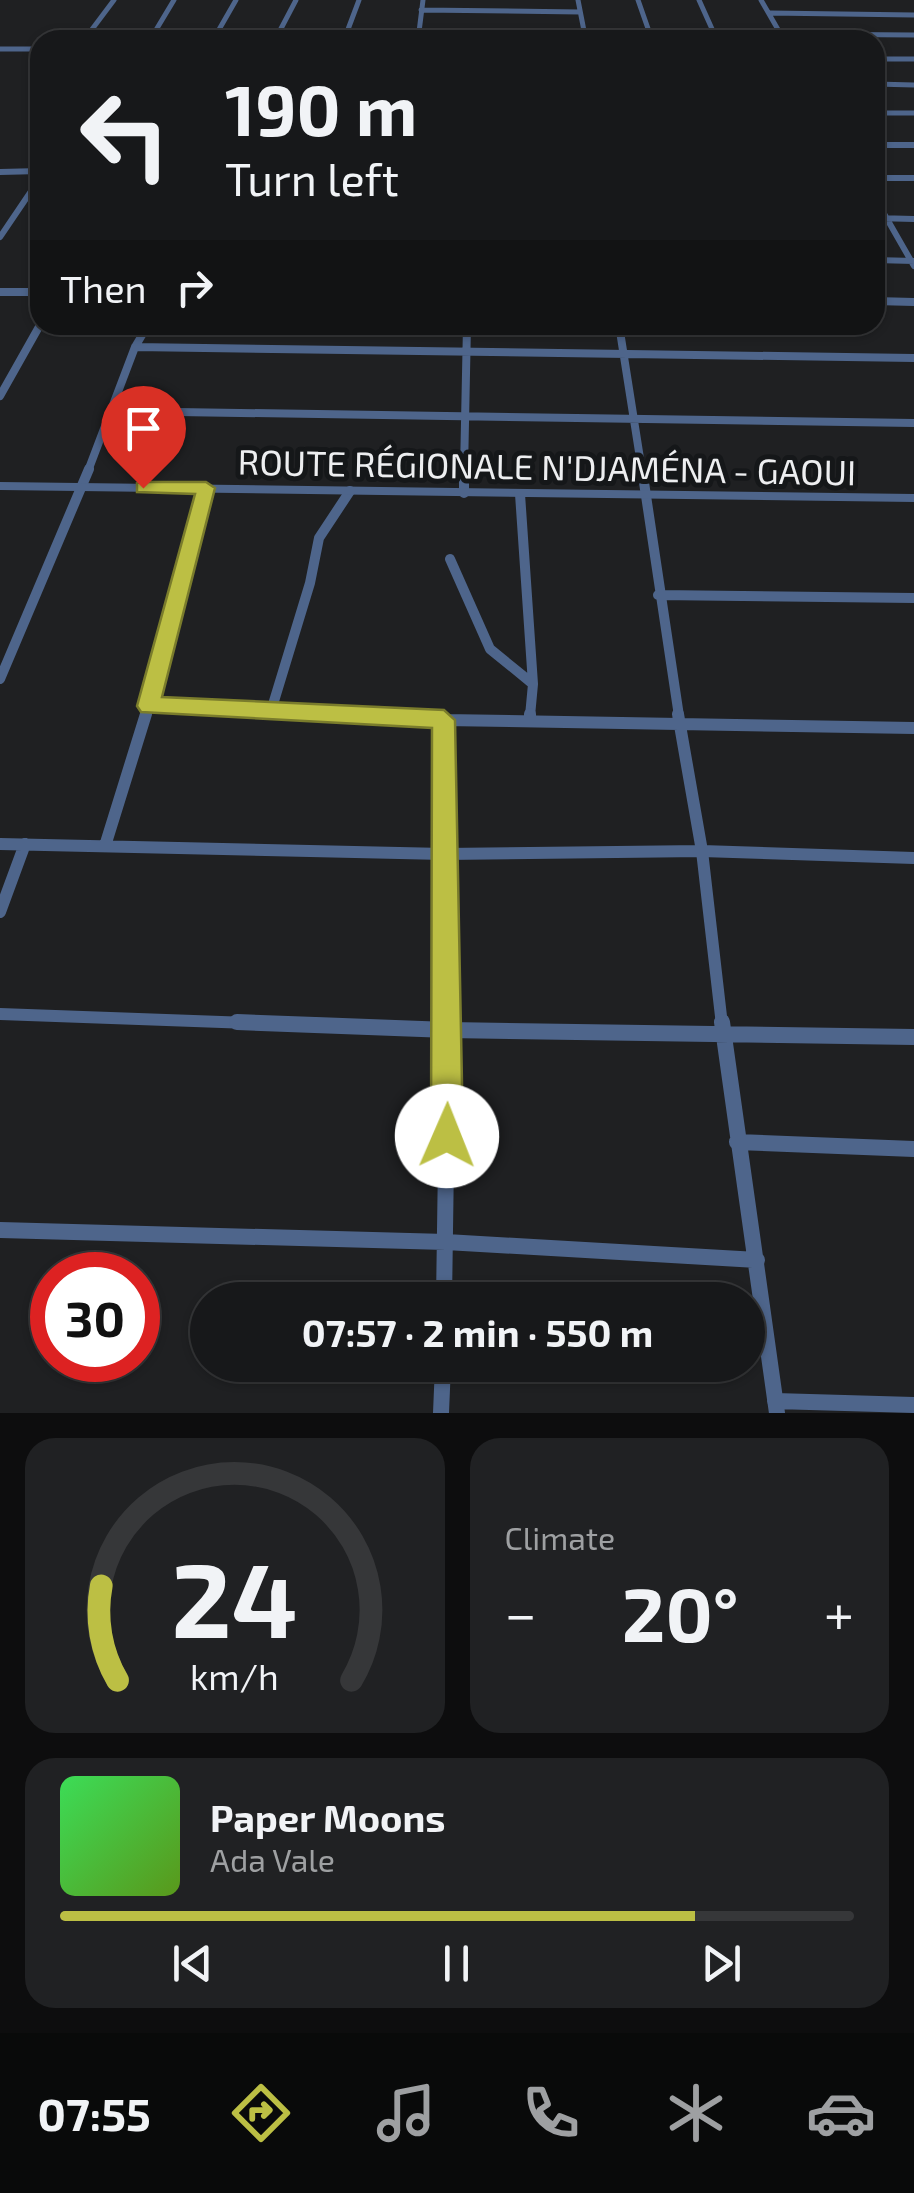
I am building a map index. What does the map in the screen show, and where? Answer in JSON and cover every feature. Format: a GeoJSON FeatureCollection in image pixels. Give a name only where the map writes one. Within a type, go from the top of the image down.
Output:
{"type":"FeatureCollection","features":[{"type":"Feature","properties":{"kind":"street"},"geometry":{"type":"LineString","coordinates":[[92,30],[114,0]]}},
{"type":"Feature","properties":{"kind":"street"},"geometry":{"type":"LineString","coordinates":[[156,30],[174,0]]}},
{"type":"Feature","properties":{"kind":"street"},"geometry":{"type":"LineString","coordinates":[[218,30],[236,0]]}},
{"type":"Feature","properties":{"kind":"street"},"geometry":{"type":"LineString","coordinates":[[280,30],[296,0]]}},
{"type":"Feature","properties":{"kind":"street"},"geometry":{"type":"LineString","coordinates":[[348,30],[359,0]]}},
{"type":"Feature","properties":{"kind":"street"},"geometry":{"type":"LineString","coordinates":[[419,30],[423,0]]}},
{"type":"Feature","properties":{"kind":"street"},"geometry":{"type":"LineString","coordinates":[[578,0],[584,30]]}},
{"type":"Feature","properties":{"kind":"street"},"geometry":{"type":"LineString","coordinates":[[638,0],[648,30]]}},
{"type":"Feature","properties":{"kind":"street"},"geometry":{"type":"LineString","coordinates":[[699,0],[712,30]]}},
{"type":"Feature","properties":{"kind":"street"},"geometry":{"type":"LineString","coordinates":[[761,0],[778,30]]}},
{"type":"Feature","properties":{"kind":"street"},"geometry":{"type":"LineString","coordinates":[[421,10],[580,12]]}},
{"type":"Feature","properties":{"kind":"street"},"geometry":{"type":"LineString","coordinates":[[770,13],[914,14]]}},
{"type":"Feature","properties":{"kind":"street"},"geometry":{"type":"LineString","coordinates":[[885,36],[914,36]]}},
{"type":"Feature","properties":{"kind":"street"},"geometry":{"type":"LineString","coordinates":[[0,49],[30,49]]}},
{"type":"Feature","properties":{"kind":"street"},"geometry":{"type":"LineString","coordinates":[[885,59],[914,59]]}},
{"type":"Feature","properties":{"kind":"street"},"geometry":{"type":"LineString","coordinates":[[885,84],[914,84]]}},
{"type":"Feature","properties":{"kind":"street"},"geometry":{"type":"LineString","coordinates":[[885,112],[914,113]]}},
{"type":"Feature","properties":{"kind":"street"},"geometry":{"type":"LineString","coordinates":[[885,144],[914,145]]}},
{"type":"Feature","properties":{"kind":"street"},"geometry":{"type":"LineString","coordinates":[[0,172],[30,174]]}},
{"type":"Feature","properties":{"kind":"street"},"geometry":{"type":"LineString","coordinates":[[885,178],[914,178]]}},
{"type":"Feature","properties":{"kind":"street"},"geometry":{"type":"LineString","coordinates":[[0,236],[30,190]]}},
{"type":"Feature","properties":{"kind":"street"},"geometry":{"type":"LineString","coordinates":[[886,219],[914,219]]}},
{"type":"Feature","properties":{"kind":"street"},"geometry":{"type":"LineString","coordinates":[[886,219],[913,262]]}},
{"type":"Feature","properties":{"kind":"street"},"geometry":{"type":"LineString","coordinates":[[885,261],[913,262]]}},
{"type":"Feature","properties":{"kind":"street"},"geometry":{"type":"LineString","coordinates":[[0,292],[30,292]]}},
{"type":"Feature","properties":{"kind":"street"},"geometry":{"type":"LineString","coordinates":[[885,301],[914,302]]}},
{"type":"Feature","properties":{"kind":"street"},"geometry":{"type":"LineString","coordinates":[[0,396],[34,335]]}},
{"type":"Feature","properties":{"kind":"street"},"geometry":{"type":"LineString","coordinates":[[0,680],[142,335]]}},
{"type":"Feature","properties":{"kind":"street"},"geometry":{"type":"LineString","coordinates":[[464,494],[467,335]]}},
{"type":"Feature","properties":{"kind":"street"},"geometry":{"type":"LineString","coordinates":[[620,335],[636,420],[658,594],[702,850],[722,1035],[776,1407],[914,1405]]}},
{"type":"Feature","properties":{"kind":"street"},"geometry":{"type":"LineString","coordinates":[[135,347],[914,358]]}},
{"type":"Feature","properties":{"kind":"street"},"geometry":{"type":"LineString","coordinates":[[113,411],[914,424]]}},
{"type":"Feature","properties":{"kind":"street","name":"ROUTE RÉGIONALE N'DJAMÉNA - GAOUI"},"geometry":{"type":"LineString","coordinates":[[0,486],[914,498]]}},
{"type":"Feature","properties":{"kind":"street"},"geometry":{"type":"LineString","coordinates":[[106,846],[149,706],[206,488]]}},
{"type":"Feature","properties":{"kind":"street"},"geometry":{"type":"LineString","coordinates":[[271,711],[310,584],[318,538],[350,491]]}},
{"type":"Feature","properties":{"kind":"street"},"geometry":{"type":"LineString","coordinates":[[520,494],[533,684],[530,720]]}},
{"type":"Feature","properties":{"kind":"street"},"geometry":{"type":"LineString","coordinates":[[450,559],[490,649],[533,684]]}},
{"type":"Feature","properties":{"kind":"street"},"geometry":{"type":"LineString","coordinates":[[658,594],[914,598]]}},
{"type":"Feature","properties":{"kind":"street"},"geometry":{"type":"LineString","coordinates":[[149,706],[444,720],[914,728]]}},
{"type":"Feature","properties":{"kind":"street"},"geometry":{"type":"LineString","coordinates":[[444,720],[448,1030],[445,1282]]}},
{"type":"Feature","properties":{"kind":"street"},"geometry":{"type":"LineString","coordinates":[[0,844],[444,854],[702,850],[914,858]]}},
{"type":"Feature","properties":{"kind":"street"},"geometry":{"type":"LineString","coordinates":[[0,912],[25,844]]}},
{"type":"Feature","properties":{"kind":"street"},"geometry":{"type":"LineString","coordinates":[[0,1014],[448,1030],[914,1037]]}},
{"type":"Feature","properties":{"kind":"street"},"geometry":{"type":"LineString","coordinates":[[737,1142],[914,1148]]}},
{"type":"Feature","properties":{"kind":"street"},"geometry":{"type":"LineString","coordinates":[[0,1230],[446,1242],[757,1260]]}},
{"type":"Feature","properties":{"kind":"street"},"geometry":{"type":"LineString","coordinates":[[441,1413],[442,1382]]}},
{"type":"Feature","properties":{"kind":"route"},"geometry":{"type":"LineString","coordinates":[[143,488],[206,488],[149,706],[444,720],[447,1136]]}}]}
